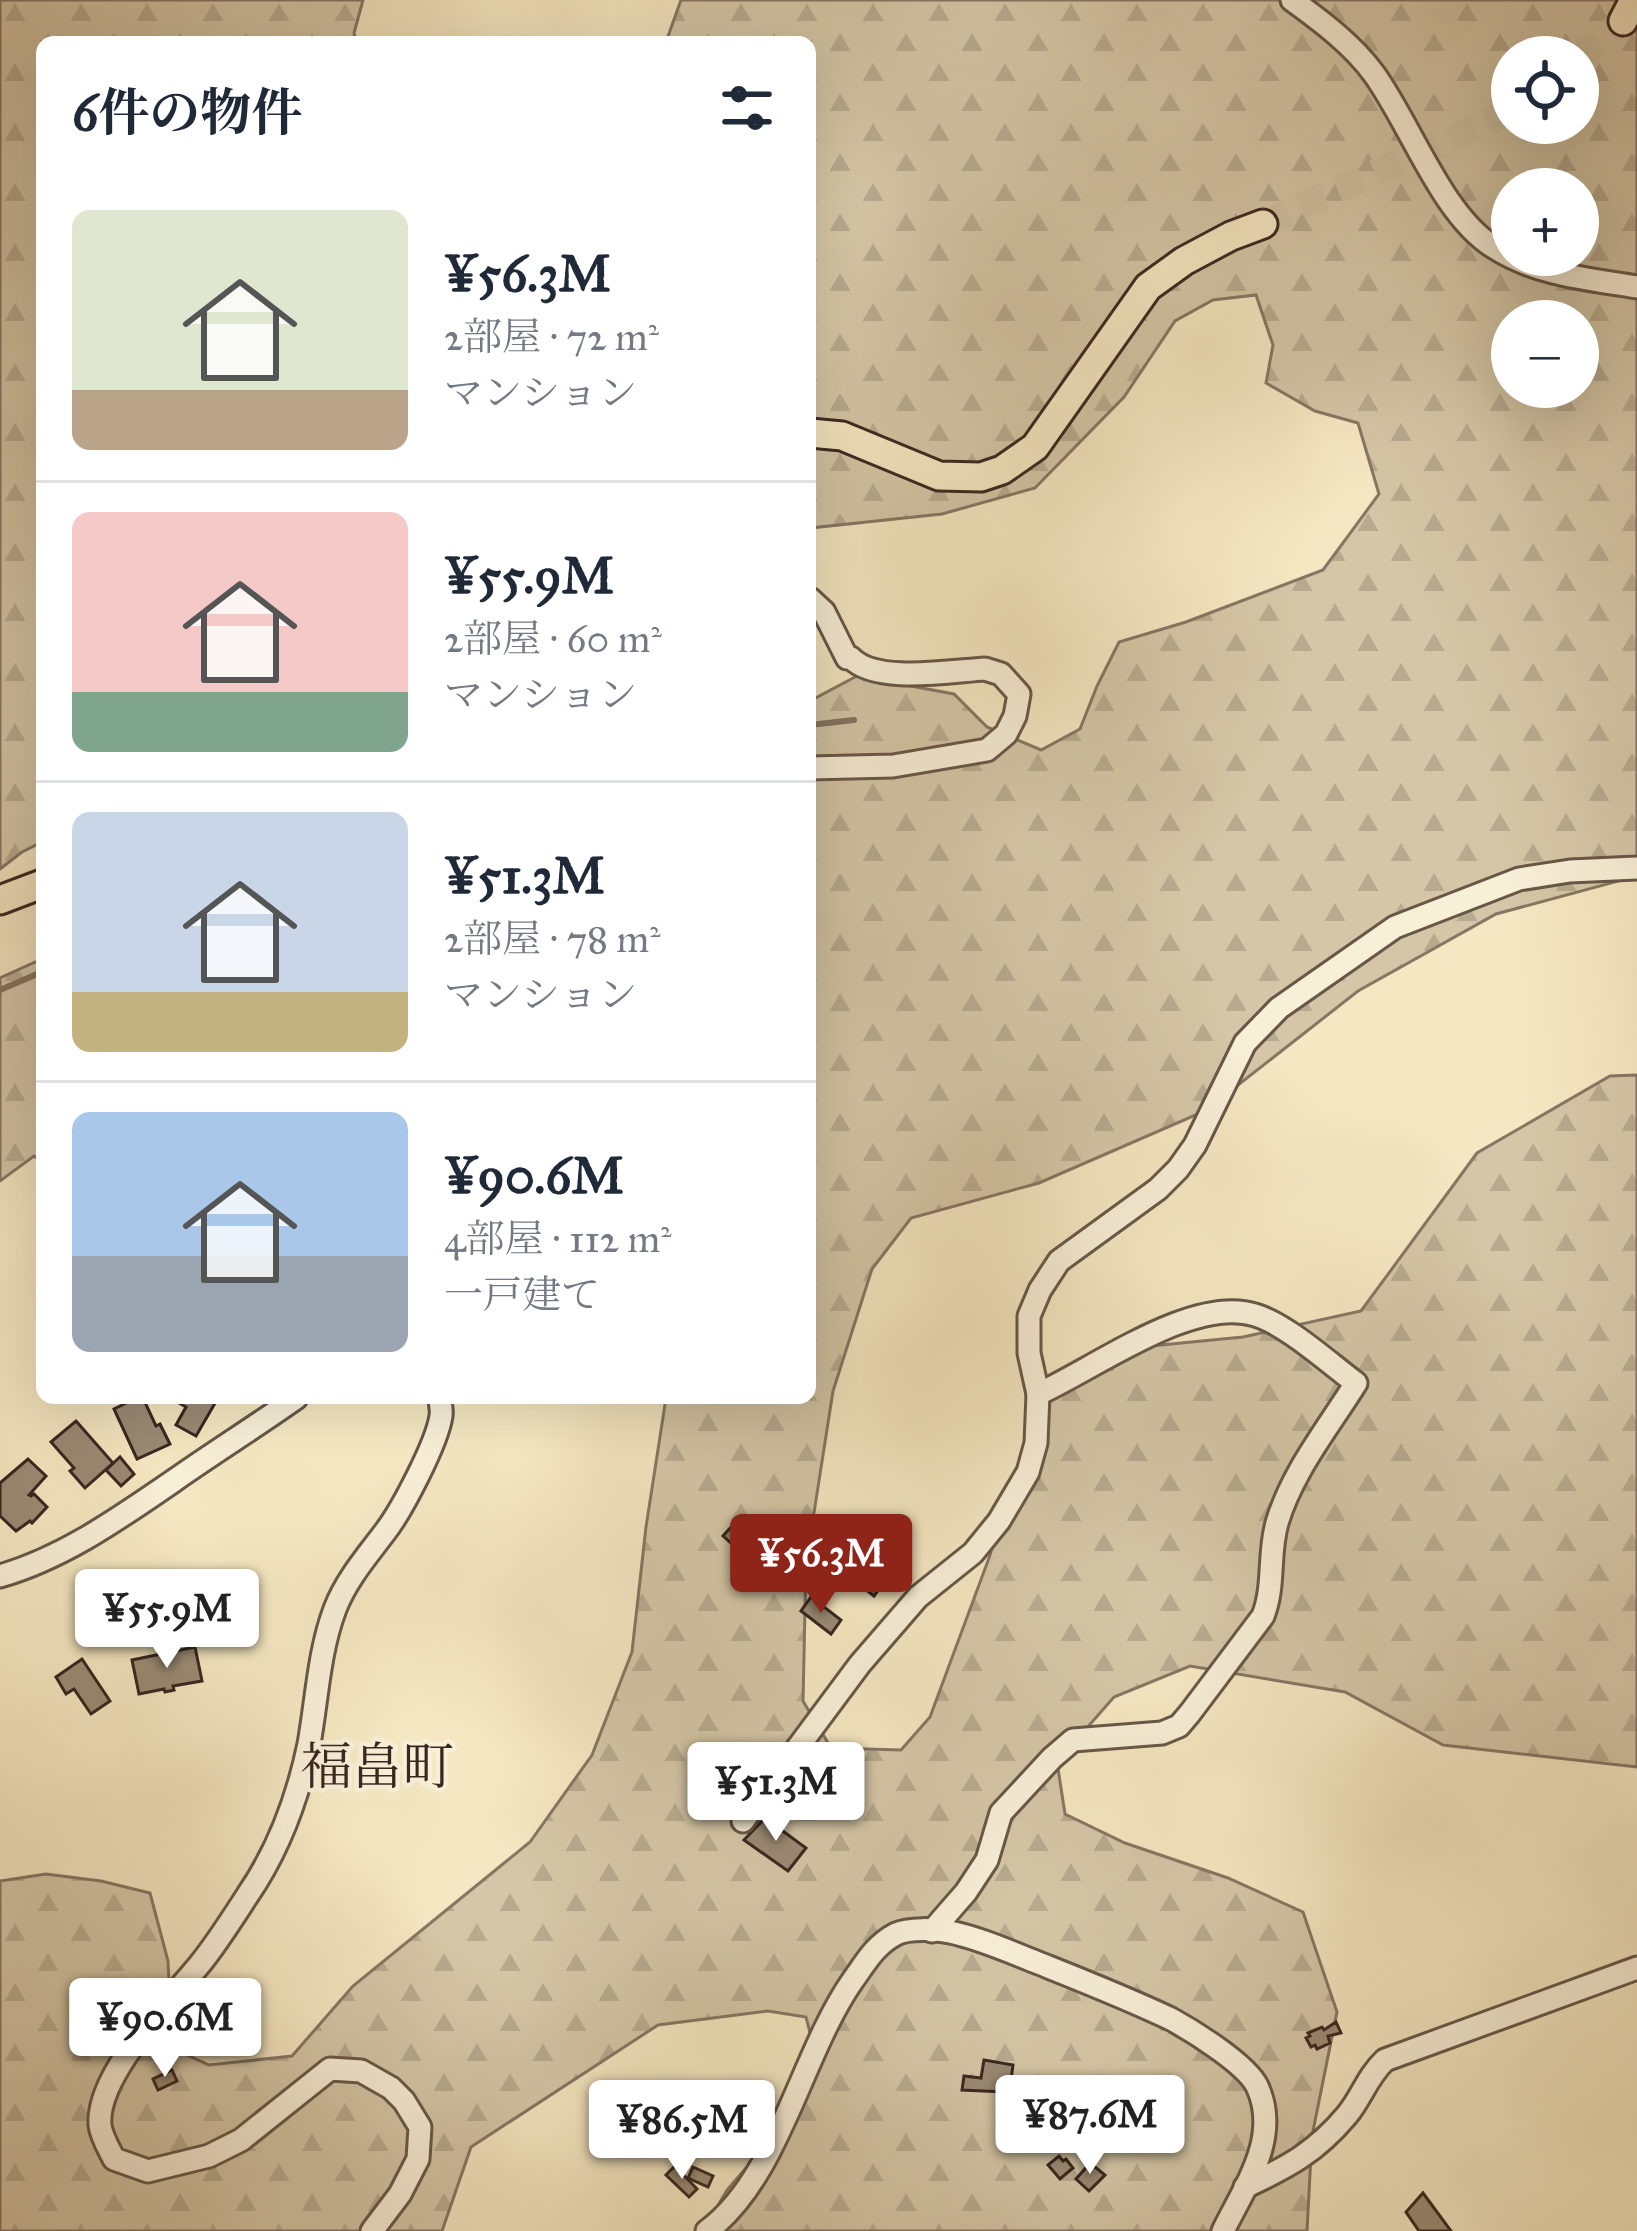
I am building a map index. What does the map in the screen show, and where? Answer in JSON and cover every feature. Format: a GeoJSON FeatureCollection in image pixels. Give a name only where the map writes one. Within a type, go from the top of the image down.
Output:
{"type":"FeatureCollection","features":[{"type":"Feature","properties":{"kind":"main road"},"geometry":{"type":"LineString","coordinates":[[816,434],[842,436],[939,476],[980,477],[1002,470],[1035,447],[1148,287],[1184,261],[1263,224]]}},
{"type":"Feature","properties":{"kind":"main road"},"geometry":{"type":"LineString","coordinates":[[0,899],[36,886]]}},
{"type":"Feature","properties":{"kind":"street"},"geometry":{"type":"LineString","coordinates":[[1292,0],[1351,48],[1374,74],[1459,214],[1491,246],[1545,271],[1637,287]]}},
{"type":"Feature","properties":{"kind":"street"},"geometry":{"type":"LineString","coordinates":[[816,604],[854,663],[875,672],[985,669],[1001,674],[1019,694],[1006,734],[987,750],[893,766],[816,768]]}},
{"type":"Feature","properties":{"kind":"street"},"geometry":{"type":"LineString","coordinates":[[743,1821],[860,1664],[918,1597],[973,1553],[999,1521],[1028,1472],[1036,1443],[1038,1394],[1029,1353],[1029,1316],[1040,1290],[1059,1261],[1178,1169],[1196,1144],[1245,1043],[1279,1008],[1395,927],[1519,879],[1637,868]]}},
{"type":"Feature","properties":{"kind":"street"},"geometry":{"type":"LineString","coordinates":[[932,1931],[987,1860],[1001,1813],[1073,1740],[1162,1733],[1179,1726],[1190,1713],[1263,1616],[1270,1598],[1275,1530],[1288,1491],[1356,1383],[1254,1314],[1213,1312],[1140,1339],[1038,1394]]}},
{"type":"Feature","properties":{"kind":"street"},"geometry":{"type":"LineString","coordinates":[[0,1576],[73,1546],[155,1496],[287,1404]]}},
{"type":"Feature","properties":{"kind":"street"},"geometry":{"type":"LineString","coordinates":[[372,2231],[400,2194],[418,2159],[420,2127],[391,2088],[362,2071],[329,2068],[241,2140],[209,2156],[148,2171],[114,2159],[100,2129],[101,2109],[139,2037],[204,1959],[252,1890],[278,1841],[308,1746],[335,1609],[388,1528],[428,1452],[441,1417],[440,1404]]}},
{"type":"Feature","properties":{"kind":"street"},"geometry":{"type":"LineString","coordinates":[[707,2231],[755,2179],[840,1998],[877,1945],[902,1931],[946,1931],[987,1943],[1174,2021],[1241,2067],[1256,2083],[1266,2132],[1256,2168],[1223,2231]]}},
{"type":"Feature","properties":{"kind":"street"},"geometry":{"type":"LineString","coordinates":[[1245,2187],[1305,2157],[1349,2113],[1370,2074],[1384,2060],[1637,1968]]}},
{"type":"Feature","properties":{"kind":"green space"},"geometry":{"type":"Polygon","coordinates":[[[0,0],[363,0],[355,36],[36,36],[36,845],[0,869],[0,0]]]}},
{"type":"Feature","properties":{"kind":"green space"},"geometry":{"type":"Polygon","coordinates":[[[681,0],[1637,0],[1637,876],[1496,914],[1358,991],[1205,1111],[1039,1183],[911,1218],[872,1269],[833,1391],[806,1564],[803,1701],[831,1748],[901,1750],[930,1717],[989,1558],[1039,1399],[1120,1349],[1243,1337],[1361,1311],[1477,1153],[1610,1076],[1637,1075],[1637,1767],[1443,1745],[1345,1692],[1190,1666],[1114,1697],[1057,1762],[1065,1814],[1125,1843],[1228,1878],[1303,1912],[1337,2012],[1312,2136],[1307,2231],[703,2231],[727,2190],[782,2126],[816,2056],[806,2017],[768,2011],[658,2025],[471,2147],[442,2231],[0,2231],[0,1881],[46,1874],[150,1893],[168,1961],[172,2048],[209,2065],[292,2056],[353,1986],[530,1842],[592,1755],[632,1652],[665,1404],[816,1404],[816,698],[857,676],[954,694],[987,727],[1041,750],[1080,729],[1119,642],[1323,570],[1379,494],[1358,423],[1315,411],[1266,383],[1273,345],[1256,295],[1213,300],[1175,321],[1124,397],[1035,488],[942,514],[816,527],[816,36],[668,36],[681,0]]]}},
{"type":"Feature","properties":{"kind":"green space"},"geometry":{"type":"Polygon","coordinates":[[[36,962],[36,1158],[0,1181],[0,978],[36,962]]]}},
{"type":"Feature","properties":{"kind":"building"},"geometry":{"type":"Polygon","coordinates":[[[146,1404],[170,1444],[137,1459],[114,1409],[146,1404]]]}},
{"type":"Feature","properties":{"kind":"building"},"geometry":{"type":"Polygon","coordinates":[[[181,1404],[215,1404],[196,1436],[176,1425],[186,1407],[181,1404]]]}},
{"type":"Feature","properties":{"kind":"building"},"geometry":{"type":"Polygon","coordinates":[[[76,1421],[113,1463],[85,1488],[51,1442],[76,1421]]]}},
{"type":"Feature","properties":{"kind":"building"},"geometry":{"type":"Polygon","coordinates":[[[120,1457],[134,1474],[121,1486],[106,1470],[120,1457]]]}},
{"type":"Feature","properties":{"kind":"building"},"geometry":{"type":"Polygon","coordinates":[[[28,1459],[46,1476],[29,1495],[34,1494],[47,1507],[16,1531],[0,1516],[0,1483],[28,1459]]]}},
{"type":"Feature","properties":{"kind":"building"},"geometry":{"type":"Polygon","coordinates":[[[731,1527],[750,1544],[742,1553],[723,1536],[731,1527]]]}},
{"type":"Feature","properties":{"kind":"building"},"geometry":{"type":"Polygon","coordinates":[[[867,1567],[885,1581],[874,1596],[856,1582],[867,1567]]]}},
{"type":"Feature","properties":{"kind":"building"},"geometry":{"type":"Polygon","coordinates":[[[811,1597],[841,1620],[831,1634],[801,1611],[811,1597]]]}},
{"type":"Feature","properties":{"kind":"building"},"geometry":{"type":"Polygon","coordinates":[[[195,1647],[202,1681],[139,1694],[132,1660],[195,1647]]]}},
{"type":"Feature","properties":{"kind":"building"},"geometry":{"type":"Polygon","coordinates":[[[82,1659],[110,1701],[91,1714],[74,1689],[66,1694],[56,1677],[82,1659]]]}},
{"type":"Feature","properties":{"kind":"building"},"geometry":{"type":"Polygon","coordinates":[[[765,1818],[806,1848],[788,1871],[744,1840],[765,1818]]]}},
{"type":"Feature","properties":{"kind":"building"},"geometry":{"type":"Polygon","coordinates":[[[1336,2022],[1341,2033],[1328,2036],[1330,2043],[1311,2047],[1308,2033],[1336,2022]]]}},
{"type":"Feature","properties":{"kind":"building"},"geometry":{"type":"Polygon","coordinates":[[[984,2060],[1013,2065],[1005,2092],[962,2090],[964,2076],[981,2078],[984,2060]]]}},
{"type":"Feature","properties":{"kind":"building"},"geometry":{"type":"Polygon","coordinates":[[[172,2070],[177,2081],[158,2090],[153,2079],[172,2070]]]}},
{"type":"Feature","properties":{"kind":"building"},"geometry":{"type":"Polygon","coordinates":[[[1095,2093],[1119,2121],[1079,2151],[1056,2129],[1095,2093]]]}},
{"type":"Feature","properties":{"kind":"building"},"geometry":{"type":"Polygon","coordinates":[[[1059,2156],[1073,2168],[1060,2179],[1048,2165],[1059,2156]]]}},
{"type":"Feature","properties":{"kind":"building"},"geometry":{"type":"Polygon","coordinates":[[[1090,2163],[1105,2175],[1089,2191],[1076,2179],[1090,2163]]]}},
{"type":"Feature","properties":{"kind":"building"},"geometry":{"type":"Polygon","coordinates":[[[675,2166],[697,2189],[689,2197],[666,2175],[675,2166]]]}},
{"type":"Feature","properties":{"kind":"building"},"geometry":{"type":"Polygon","coordinates":[[[693,2167],[713,2176],[708,2187],[688,2178],[693,2167]]]}},
{"type":"Feature","properties":{"kind":"building"},"geometry":{"type":"Polygon","coordinates":[[[1423,2193],[1451,2231],[1419,2231],[1406,2212],[1423,2193]]]}},
{"type":"Feature","properties":{"kind":"waterway"},"geometry":{"type":"LineString","coordinates":[[816,724],[854,720]]}},
{"type":"Feature","properties":{"kind":"waterway"},"geometry":{"type":"LineString","coordinates":[[0,990],[36,975]]}},
{"type":"Feature","properties":{"kind":"tunnel"},"geometry":{"type":"LineString","coordinates":[[1599,41],[1623,21]]}},
{"type":"Feature","properties":{"kind":"tunnel"},"geometry":{"type":"LineString","coordinates":[[1263,224],[1491,121]]}},
{"type":"Feature","properties":{"kind":"district","name":"福畠町"},"geometry":{"type":"Point","coordinates":[377,1767]}}]}
